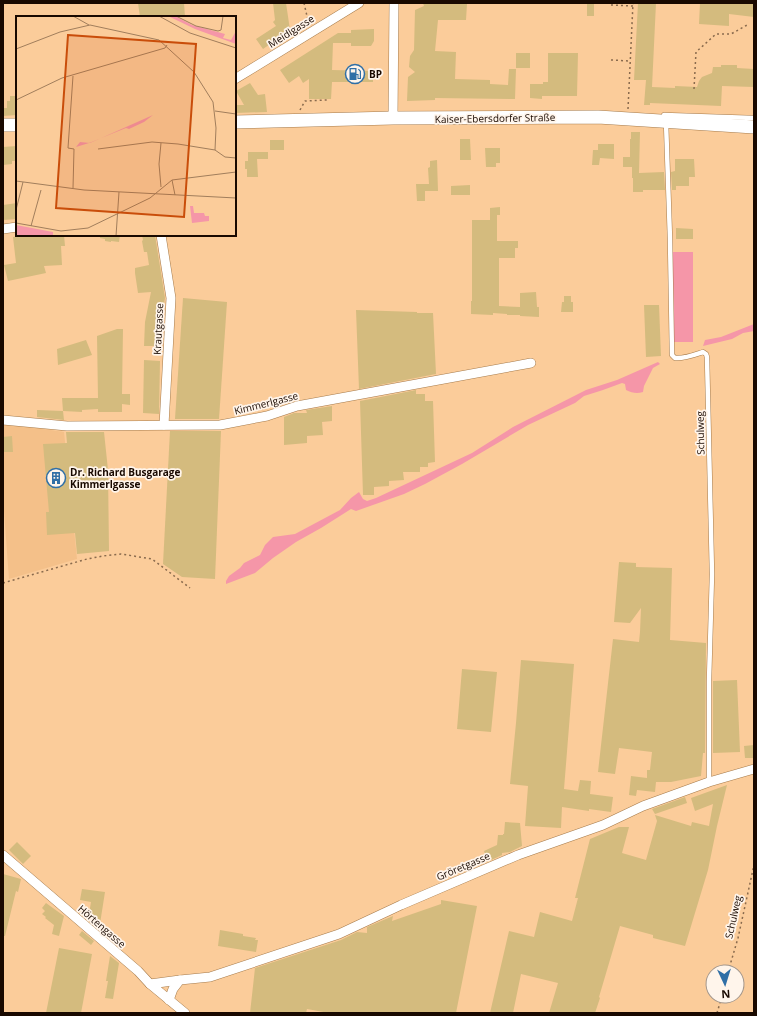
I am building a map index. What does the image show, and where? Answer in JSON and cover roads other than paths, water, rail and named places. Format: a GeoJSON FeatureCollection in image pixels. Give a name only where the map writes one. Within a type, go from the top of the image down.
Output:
{"type":"FeatureCollection","features":[{"type":"Feature","properties":{"kind":"main road","name":"Kaiser-Ebersdorfer Straße"},"geometry":{"type":"LineString","coordinates":[[236,122],[392,118],[426,119],[598,116],[754,127]]}},
{"type":"Feature","properties":{"kind":"main road"},"geometry":{"type":"LineString","coordinates":[[3,125],[16,125]]}},
{"type":"Feature","properties":{"kind":"street","name":"Meidlgasse"},"geometry":{"type":"LineString","coordinates":[[236,78],[359,3]]}},
{"type":"Feature","properties":{"kind":"street"},"geometry":{"type":"LineString","coordinates":[[392,118],[394,3]]}},
{"type":"Feature","properties":{"kind":"street"},"geometry":{"type":"LineString","coordinates":[[3,229],[16,227]]}},
{"type":"Feature","properties":{"kind":"street","name":"Krautgasse"},"geometry":{"type":"LineString","coordinates":[[161,236],[171,298],[164,425]]}},
{"type":"Feature","properties":{"kind":"street","name":"Kimmerlgasse"},"geometry":{"type":"LineString","coordinates":[[3,420],[67,426],[220,425],[267,416],[297,406],[530,363]]}},
{"type":"Feature","properties":{"kind":"street","name":"Gröretgasse"},"geometry":{"type":"LineString","coordinates":[[150,984],[210,976],[339,934],[401,905],[518,855],[603,825],[643,806],[710,782],[754,769]]}},
{"type":"Feature","properties":{"kind":"street","name":"Hörtengasse"},"geometry":{"type":"LineString","coordinates":[[3,855],[138,971],[150,984],[186,1013]]}},
{"type":"Feature","properties":{"kind":"street"},"geometry":{"type":"LineString","coordinates":[[169,1000],[173,990],[180,980]]}},
{"type":"Feature","properties":{"kind":"lane"},"geometry":{"type":"LineString","coordinates":[[642,120],[651,117],[668,115],[754,118]]}},
{"type":"Feature","properties":{"kind":"lane","name":"Schulweg"},"geometry":{"type":"LineString","coordinates":[[666,121],[672,355],[675,358],[688,357],[702,352],[706,354],[707,357],[712,574],[709,682],[710,782]]}},
{"type":"Feature","properties":{"kind":"place","name":"BP"},"geometry":{"type":"Point","coordinates":[355,74]}},
{"type":"Feature","properties":{"kind":"place","name":"Dr. Richard Busgarage Kimmerlgasse"},"geometry":{"type":"Point","coordinates":[56,478]}}]}
